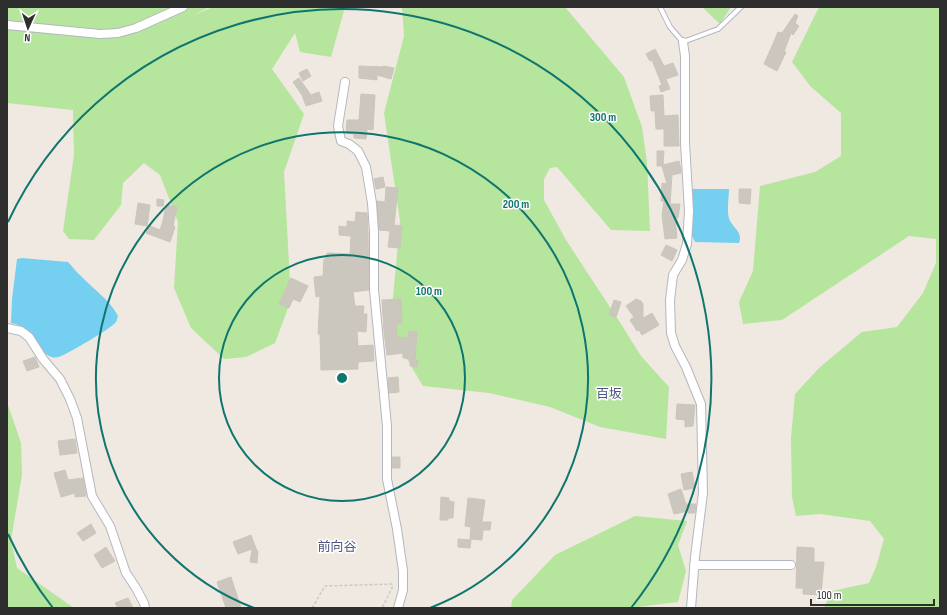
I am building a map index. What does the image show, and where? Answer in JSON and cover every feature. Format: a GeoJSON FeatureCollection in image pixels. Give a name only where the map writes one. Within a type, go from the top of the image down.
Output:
{"type":"FeatureCollection","features":[{"type":"Feature","properties":{"kind":"street"},"geometry":{"type":"LineString","coordinates":[[7,25],[100,34],[118,34],[136,28],[183,7]]}},
{"type":"Feature","properties":{"kind":"street"},"geometry":{"type":"LineString","coordinates":[[683,42],[685,56],[686,143],[689,211],[687,244],[682,260],[673,275],[670,300],[671,333],[675,346],[686,367],[701,404],[703,493],[694,565],[691,608]]}},
{"type":"Feature","properties":{"kind":"street"},"geometry":{"type":"LineString","coordinates":[[345,82],[338,126],[341,141],[349,144],[358,151],[366,167],[372,203],[374,232],[374,290],[387,426],[387,479],[397,529],[402,571],[403,590],[398,608]]}},
{"type":"Feature","properties":{"kind":"street"},"geometry":{"type":"LineString","coordinates":[[7,328],[21,331],[29,337],[43,359],[60,379],[70,399],[77,418],[92,496],[110,526],[126,573],[136,588],[145,608]]}},
{"type":"Feature","properties":{"kind":"street"},"geometry":{"type":"LineString","coordinates":[[694,565],[791,565]]}},
{"type":"Feature","properties":{"kind":"lane"},"geometry":{"type":"LineString","coordinates":[[660,7],[670,27],[683,42],[718,29],[741,7]]}},
{"type":"Feature","properties":{"kind":"path"},"geometry":{"type":"LineString","coordinates":[[312,608],[325,586],[392,584],[392,588],[382,608]]}},
{"type":"Feature","properties":{"kind":"green space"},"geometry":{"type":"Polygon","coordinates":[[[7,7],[209,7],[194,15],[213,7],[345,7],[331,57],[300,52],[295,33],[272,69],[304,114],[284,172],[291,300],[275,343],[246,357],[224,359],[191,328],[174,288],[178,222],[160,175],[144,163],[123,183],[121,205],[94,240],[69,239],[63,231],[74,155],[73,110],[7,103],[7,7]]]}},
{"type":"Feature","properties":{"kind":"green space"},"geometry":{"type":"Polygon","coordinates":[[[402,7],[565,7],[624,77],[642,127],[647,162],[650,231],[611,230],[557,167],[550,168],[544,179],[544,200],[566,240],[641,356],[669,387],[666,439],[600,427],[550,407],[489,393],[423,386],[390,331],[400,221],[384,113],[404,36],[402,7]]]}},
{"type":"Feature","properties":{"kind":"green space"},"geometry":{"type":"Polygon","coordinates":[[[702,7],[731,7],[720,24],[702,7]]]}},
{"type":"Feature","properties":{"kind":"green space"},"geometry":{"type":"Polygon","coordinates":[[[819,7],[940,7],[940,608],[824,608],[832,591],[869,583],[876,567],[884,539],[870,521],[820,514],[796,516],[792,497],[791,438],[795,394],[819,368],[862,332],[897,327],[923,293],[936,263],[936,239],[909,236],[782,320],[743,324],[739,302],[753,271],[760,186],[815,172],[841,156],[841,113],[810,86],[792,62],[819,7]]]}},
{"type":"Feature","properties":{"kind":"green space"},"geometry":{"type":"Polygon","coordinates":[[[7,402],[21,443],[22,475],[11,540],[17,568],[74,608],[7,608],[7,402]]]}},
{"type":"Feature","properties":{"kind":"green space"},"geometry":{"type":"Polygon","coordinates":[[[635,516],[687,521],[678,545],[686,571],[678,602],[630,608],[511,608],[512,600],[555,555],[635,516]]]}},
{"type":"Feature","properties":{"kind":"water"},"geometry":{"type":"Polygon","coordinates":[[[691,189],[729,189],[729,218],[739,233],[739,243],[695,242],[692,236],[691,189]]]}},
{"type":"Feature","properties":{"kind":"water"},"geometry":{"type":"Polygon","coordinates":[[[22,258],[68,262],[114,310],[118,316],[116,322],[99,335],[60,357],[49,356],[40,348],[26,329],[20,325],[11,323],[12,299],[17,259],[22,258]]]}},
{"type":"Feature","properties":{"kind":"building"},"geometry":{"type":"Polygon","coordinates":[[[795,14],[798,16],[795,23],[799,26],[793,35],[791,33],[784,52],[786,52],[777,71],[764,64],[778,32],[782,33],[795,14]]]}},
{"type":"Feature","properties":{"kind":"building"},"geometry":{"type":"Polygon","coordinates":[[[655,49],[664,66],[673,63],[678,75],[666,79],[670,89],[661,92],[659,86],[662,85],[652,60],[650,61],[646,54],[655,49]]]}},
{"type":"Feature","properties":{"kind":"building"},"geometry":{"type":"Polygon","coordinates":[[[359,66],[383,66],[394,68],[391,79],[377,75],[377,80],[359,78],[359,66]]]}},
{"type":"Feature","properties":{"kind":"building"},"geometry":{"type":"Polygon","coordinates":[[[307,69],[311,76],[303,81],[299,73],[307,69]]]}},
{"type":"Feature","properties":{"kind":"building"},"geometry":{"type":"Polygon","coordinates":[[[299,78],[311,95],[319,92],[322,101],[306,106],[302,95],[293,82],[299,78]]]}},
{"type":"Feature","properties":{"kind":"building"},"geometry":{"type":"Polygon","coordinates":[[[361,94],[375,95],[373,130],[367,129],[366,139],[354,138],[354,134],[346,133],[347,120],[359,120],[361,94]]]}},
{"type":"Feature","properties":{"kind":"building"},"geometry":{"type":"Polygon","coordinates":[[[663,95],[664,116],[678,115],[679,146],[664,146],[664,129],[656,129],[655,111],[651,111],[650,96],[663,95]]]}},
{"type":"Feature","properties":{"kind":"building"},"geometry":{"type":"Polygon","coordinates":[[[657,151],[664,151],[663,165],[679,161],[681,173],[672,175],[670,204],[680,204],[678,218],[675,218],[677,238],[665,239],[662,215],[664,201],[661,201],[662,183],[667,184],[662,166],[657,166],[657,151]]]}},
{"type":"Feature","properties":{"kind":"building"},"geometry":{"type":"Polygon","coordinates":[[[383,177],[385,187],[376,189],[374,179],[383,177]]]}},
{"type":"Feature","properties":{"kind":"building"},"geometry":{"type":"Polygon","coordinates":[[[386,187],[398,188],[394,225],[402,226],[400,248],[388,247],[390,231],[379,230],[377,201],[385,202],[386,187]]]}},
{"type":"Feature","properties":{"kind":"building"},"geometry":{"type":"Polygon","coordinates":[[[739,189],[751,189],[750,204],[739,203],[739,189]]]}},
{"type":"Feature","properties":{"kind":"building"},"geometry":{"type":"Polygon","coordinates":[[[157,199],[164,200],[163,206],[157,206],[157,199]]]}},
{"type":"Feature","properties":{"kind":"building"},"geometry":{"type":"Polygon","coordinates":[[[138,203],[150,205],[147,226],[135,224],[138,203]]]}},
{"type":"Feature","properties":{"kind":"building"},"geometry":{"type":"Polygon","coordinates":[[[166,205],[177,207],[173,226],[175,227],[170,242],[146,233],[150,226],[160,230],[166,205]]]}},
{"type":"Feature","properties":{"kind":"building"},"geometry":{"type":"Polygon","coordinates":[[[356,212],[367,213],[369,290],[353,292],[355,306],[364,306],[363,314],[367,314],[366,332],[357,331],[358,346],[373,345],[374,361],[358,362],[358,369],[321,370],[320,334],[318,334],[320,296],[316,297],[314,277],[323,276],[324,259],[326,259],[327,253],[350,254],[351,236],[339,235],[339,226],[347,227],[347,221],[355,222],[356,212]]]}},
{"type":"Feature","properties":{"kind":"building"},"geometry":{"type":"Polygon","coordinates":[[[666,245],[677,250],[672,261],[661,255],[666,245]]]}},
{"type":"Feature","properties":{"kind":"building"},"geometry":{"type":"Polygon","coordinates":[[[291,278],[308,286],[300,302],[293,299],[289,308],[279,304],[291,278]]]}},
{"type":"Feature","properties":{"kind":"building"},"geometry":{"type":"Polygon","coordinates":[[[401,299],[402,323],[396,323],[397,337],[408,338],[409,331],[417,332],[415,359],[403,358],[403,353],[387,355],[382,300],[401,299]]]}},
{"type":"Feature","properties":{"kind":"building"},"geometry":{"type":"Polygon","coordinates":[[[636,299],[641,301],[643,304],[643,318],[652,313],[659,325],[642,335],[639,330],[637,331],[630,320],[634,317],[626,306],[636,299]]]}},
{"type":"Feature","properties":{"kind":"building"},"geometry":{"type":"Polygon","coordinates":[[[614,300],[621,302],[616,317],[609,315],[614,300]]]}},
{"type":"Feature","properties":{"kind":"building"},"geometry":{"type":"Polygon","coordinates":[[[35,357],[39,367],[27,371],[23,361],[35,357]]]}},
{"type":"Feature","properties":{"kind":"building"},"geometry":{"type":"Polygon","coordinates":[[[411,359],[418,360],[417,367],[410,366],[411,359]]]}},
{"type":"Feature","properties":{"kind":"building"},"geometry":{"type":"Polygon","coordinates":[[[398,377],[399,392],[389,393],[388,378],[398,377]]]}},
{"type":"Feature","properties":{"kind":"building"},"geometry":{"type":"Polygon","coordinates":[[[677,404],[695,405],[693,426],[685,427],[685,420],[676,419],[677,404]]]}},
{"type":"Feature","properties":{"kind":"building"},"geometry":{"type":"Polygon","coordinates":[[[75,439],[77,453],[60,455],[58,441],[75,439]]]}},
{"type":"Feature","properties":{"kind":"building"},"geometry":{"type":"Polygon","coordinates":[[[392,457],[400,457],[400,468],[392,468],[392,457]]]}},
{"type":"Feature","properties":{"kind":"building"},"geometry":{"type":"Polygon","coordinates":[[[65,470],[68,480],[83,478],[86,496],[75,497],[75,493],[61,497],[54,473],[65,470]]]}},
{"type":"Feature","properties":{"kind":"building"},"geometry":{"type":"Polygon","coordinates":[[[692,472],[695,488],[684,490],[681,474],[692,472]]]}},
{"type":"Feature","properties":{"kind":"building"},"geometry":{"type":"Polygon","coordinates":[[[681,489],[686,504],[696,504],[695,513],[688,513],[688,511],[674,514],[668,494],[681,489]]]}},
{"type":"Feature","properties":{"kind":"building"},"geometry":{"type":"Polygon","coordinates":[[[441,497],[449,498],[449,501],[454,502],[453,518],[448,518],[448,520],[440,520],[441,497]]]}},
{"type":"Feature","properties":{"kind":"building"},"geometry":{"type":"Polygon","coordinates":[[[468,498],[485,500],[482,522],[491,522],[490,530],[483,530],[482,540],[470,539],[471,527],[465,526],[468,498]]]}},
{"type":"Feature","properties":{"kind":"building"},"geometry":{"type":"Polygon","coordinates":[[[91,524],[96,533],[83,541],[77,533],[91,524]]]}},
{"type":"Feature","properties":{"kind":"building"},"geometry":{"type":"Polygon","coordinates":[[[251,535],[258,551],[257,563],[250,562],[252,549],[238,554],[233,542],[251,535]]]}},
{"type":"Feature","properties":{"kind":"building"},"geometry":{"type":"Polygon","coordinates":[[[458,539],[471,540],[470,548],[458,547],[458,539]]]}},
{"type":"Feature","properties":{"kind":"building"},"geometry":{"type":"Polygon","coordinates":[[[106,547],[115,561],[102,568],[94,555],[106,547]]]}},
{"type":"Feature","properties":{"kind":"building"},"geometry":{"type":"Polygon","coordinates":[[[797,547],[814,548],[814,562],[824,562],[821,595],[803,594],[803,588],[796,588],[797,547]]]}},
{"type":"Feature","properties":{"kind":"building"},"geometry":{"type":"Polygon","coordinates":[[[231,577],[241,608],[226,608],[217,582],[231,577]]]}},
{"type":"Feature","properties":{"kind":"building"},"geometry":{"type":"Polygon","coordinates":[[[128,598],[133,608],[118,608],[115,603],[128,598]]]}},
{"type":"Feature","properties":{"kind":"district","name":"百坂"},"geometry":{"type":"Point","coordinates":[609,394]}},
{"type":"Feature","properties":{"kind":"district","name":"前向谷"},"geometry":{"type":"Point","coordinates":[337,547]}}]}
